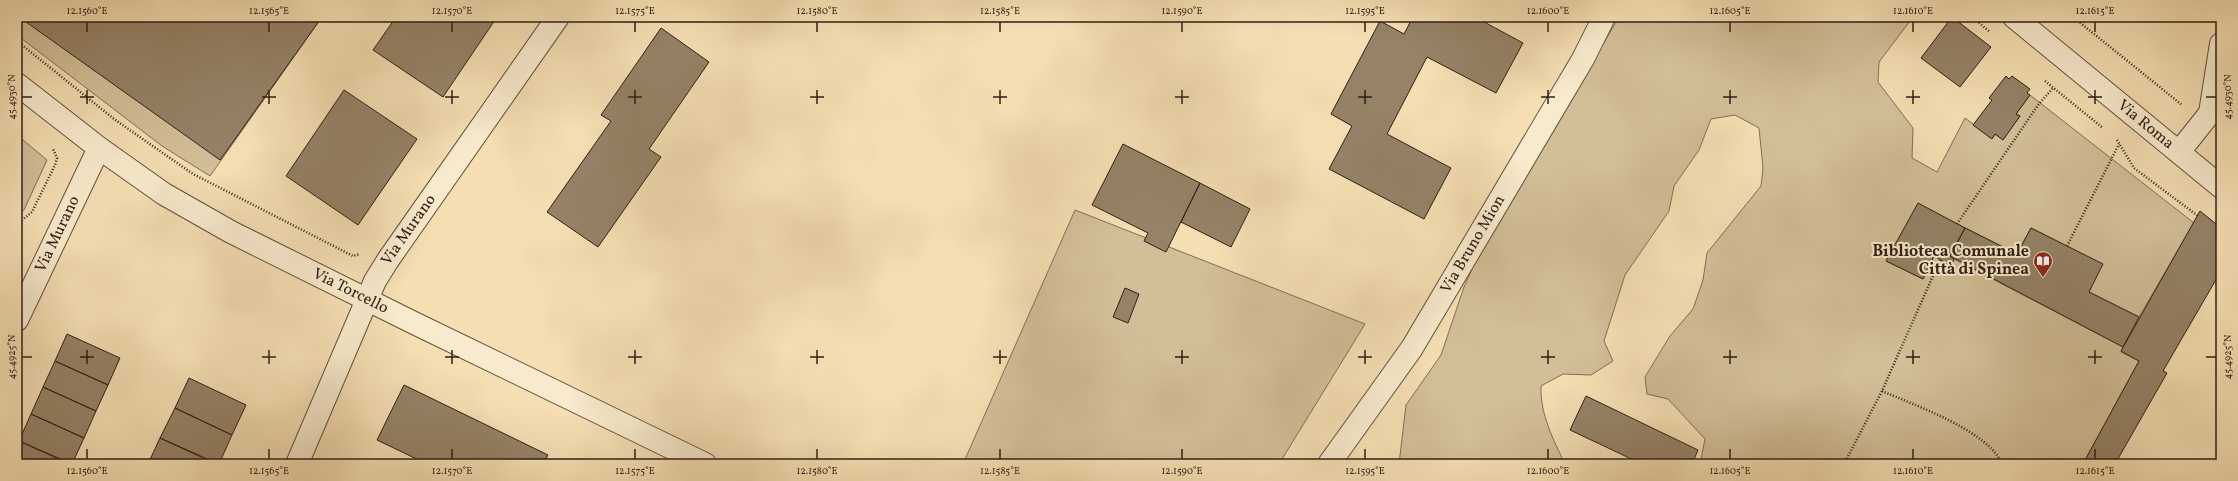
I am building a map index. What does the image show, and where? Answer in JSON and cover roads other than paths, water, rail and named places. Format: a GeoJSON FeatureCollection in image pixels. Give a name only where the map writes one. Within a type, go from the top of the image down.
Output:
{"type":"FeatureCollection","features":[{"type":"Feature","properties":{"kind":"street","name":"Via Murano"},"geometry":{"type":"LineString","coordinates":[[297,464],[367,299],[388,260],[558,17]]}},
{"type":"Feature","properties":{"kind":"street","name":"Via Bruno Mion"},"geometry":{"type":"LineString","coordinates":[[1329,464],[1412,348],[1583,59],[1604,17]]}},
{"type":"Feature","properties":{"kind":"street","name":"Via Roma"},"geometry":{"type":"LineString","coordinates":[[2014,17],[2221,187]]}},
{"type":"Feature","properties":{"kind":"street"},"geometry":{"type":"LineString","coordinates":[[2179,152],[2210,113],[2221,44]]}},
{"type":"Feature","properties":{"kind":"street","name":"Via Torcello"},"geometry":{"type":"LineString","coordinates":[[17,84],[98,148],[164,194],[225,228],[705,464]]}},
{"type":"Feature","properties":{"kind":"street","name":"Via Murano"},"geometry":{"type":"LineString","coordinates":[[17,320],[98,148]]}},
{"type":"Feature","properties":{"kind":"place","name":"Biblioteca Comunale Città di Spinea"},"geometry":{"type":"Point","coordinates":[2043,278]}}]}
